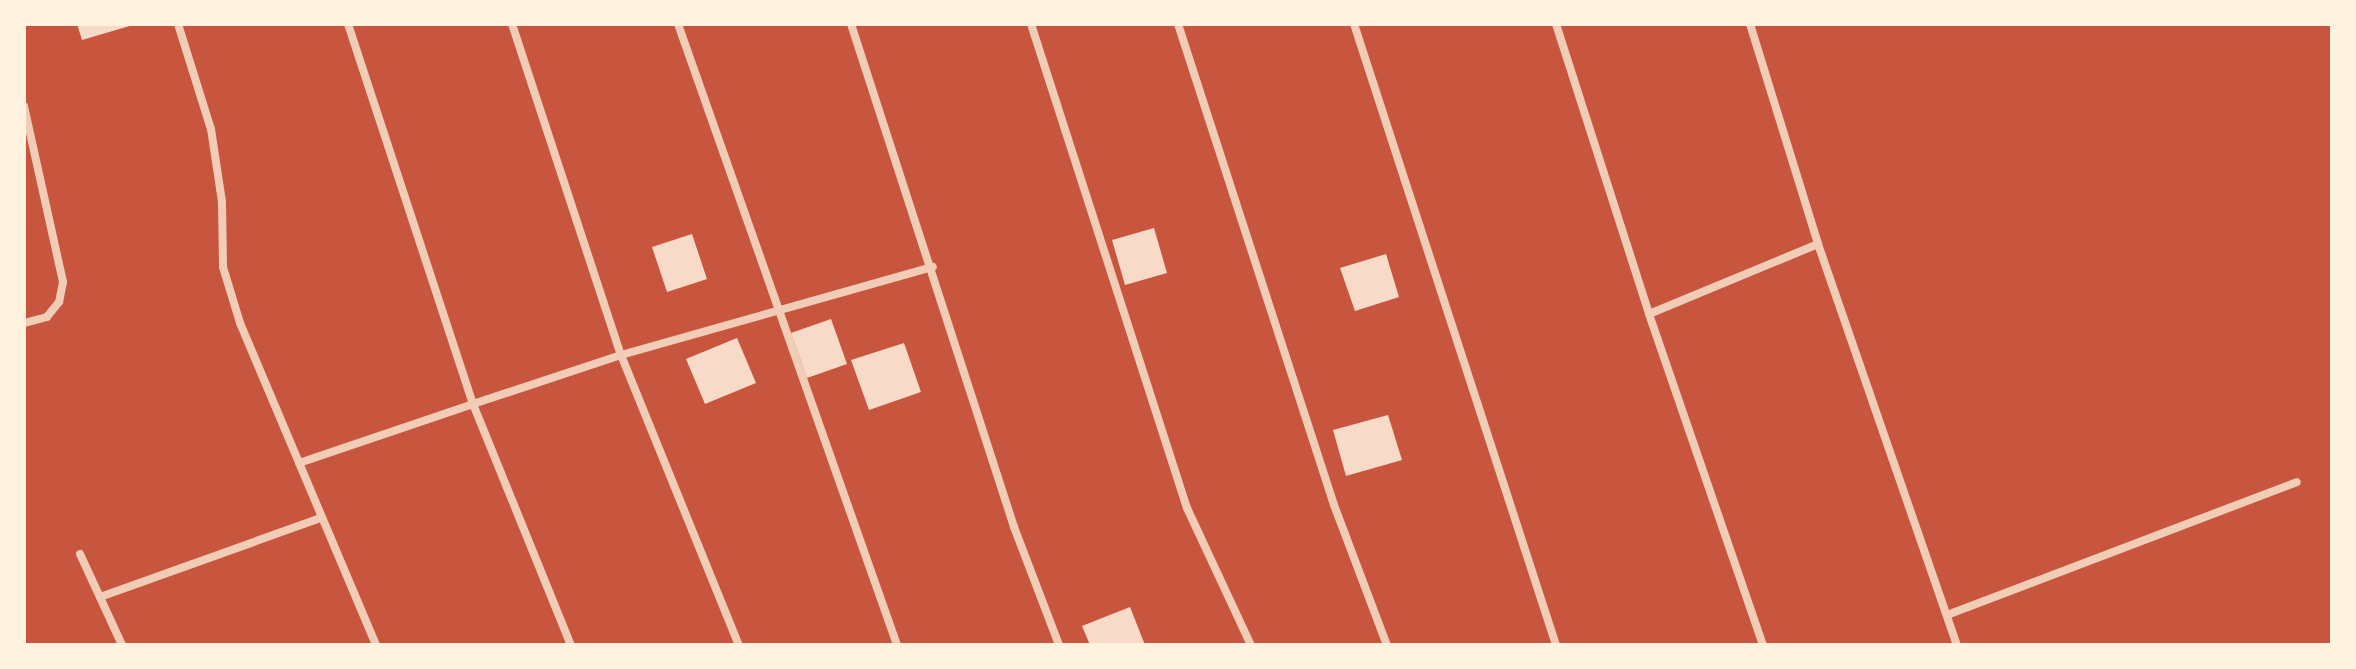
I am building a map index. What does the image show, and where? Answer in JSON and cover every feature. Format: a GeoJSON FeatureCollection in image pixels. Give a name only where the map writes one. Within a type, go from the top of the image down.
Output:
{"type":"FeatureCollection","features":[{"type":"Feature","properties":{"kind":"street"},"geometry":{"type":"LineString","coordinates":[[178,24],[211,129],[222,202],[223,267],[240,323],[376,645]]}},
{"type":"Feature","properties":{"kind":"street"},"geometry":{"type":"LineString","coordinates":[[348,24],[473,404],[571,645]]}},
{"type":"Feature","properties":{"kind":"street"},"geometry":{"type":"LineString","coordinates":[[512,24],[621,355],[739,645]]}},
{"type":"Feature","properties":{"kind":"street"},"geometry":{"type":"LineString","coordinates":[[678,24],[777,315],[897,645]]}},
{"type":"Feature","properties":{"kind":"street"},"geometry":{"type":"LineString","coordinates":[[851,24],[933,267],[1014,527],[1059,645]]}},
{"type":"Feature","properties":{"kind":"street"},"geometry":{"type":"LineString","coordinates":[[1031,24],[1187,508],[1251,645]]}},
{"type":"Feature","properties":{"kind":"street"},"geometry":{"type":"LineString","coordinates":[[1178,24],[1334,505],[1387,645]]}},
{"type":"Feature","properties":{"kind":"street"},"geometry":{"type":"LineString","coordinates":[[1354,24],[1556,645]]}},
{"type":"Feature","properties":{"kind":"street"},"geometry":{"type":"LineString","coordinates":[[1556,24],[1649,314],[1763,645]]}},
{"type":"Feature","properties":{"kind":"street"},"geometry":{"type":"LineString","coordinates":[[1750,24],[1818,244],[1957,645]]}},
{"type":"Feature","properties":{"kind":"street"},"geometry":{"type":"LineString","coordinates":[[24,106],[63,282],[59,302],[47,317],[24,323]]}},
{"type":"Feature","properties":{"kind":"street"},"geometry":{"type":"LineString","coordinates":[[24,144],[35,145]]}},
{"type":"Feature","properties":{"kind":"street"},"geometry":{"type":"LineString","coordinates":[[1649,314],[1818,244]]}},
{"type":"Feature","properties":{"kind":"street"},"geometry":{"type":"LineString","coordinates":[[299,463],[621,355],[777,315],[933,267]]}},
{"type":"Feature","properties":{"kind":"street"},"geometry":{"type":"LineString","coordinates":[[1947,615],[2297,482]]}},
{"type":"Feature","properties":{"kind":"street"},"geometry":{"type":"LineString","coordinates":[[100,597],[321,518]]}},
{"type":"Feature","properties":{"kind":"street"},"geometry":{"type":"LineString","coordinates":[[80,554],[122,645]]}},
{"type":"Feature","properties":{"kind":"building"},"geometry":{"type":"Polygon","coordinates":[[[77,24],[132,24],[133,25],[82,40],[77,24]]]}},
{"type":"Feature","properties":{"kind":"building"},"geometry":{"type":"Polygon","coordinates":[[[1154,228],[1167,273],[1125,285],[1112,240],[1154,228]]]}},
{"type":"Feature","properties":{"kind":"building"},"geometry":{"type":"Polygon","coordinates":[[[692,234],[707,279],[667,292],[652,247],[692,234]]]}},
{"type":"Feature","properties":{"kind":"building"},"geometry":{"type":"Polygon","coordinates":[[[1386,254],[1399,297],[1355,311],[1340,268],[1386,254]]]}},
{"type":"Feature","properties":{"kind":"building"},"geometry":{"type":"Polygon","coordinates":[[[831,319],[847,364],[807,378],[791,333],[831,319]]]}},
{"type":"Feature","properties":{"kind":"building"},"geometry":{"type":"Polygon","coordinates":[[[737,338],[756,383],[705,404],[686,359],[737,338]]]}},
{"type":"Feature","properties":{"kind":"building"},"geometry":{"type":"Polygon","coordinates":[[[904,343],[921,392],[869,410],[851,360],[904,343]]]}},
{"type":"Feature","properties":{"kind":"building"},"geometry":{"type":"Polygon","coordinates":[[[1388,415],[1402,460],[1346,476],[1333,430],[1388,415]]]}},
{"type":"Feature","properties":{"kind":"building"},"geometry":{"type":"Polygon","coordinates":[[[1130,607],[1145,645],[1090,645],[1082,626],[1130,607]]]}}]}
